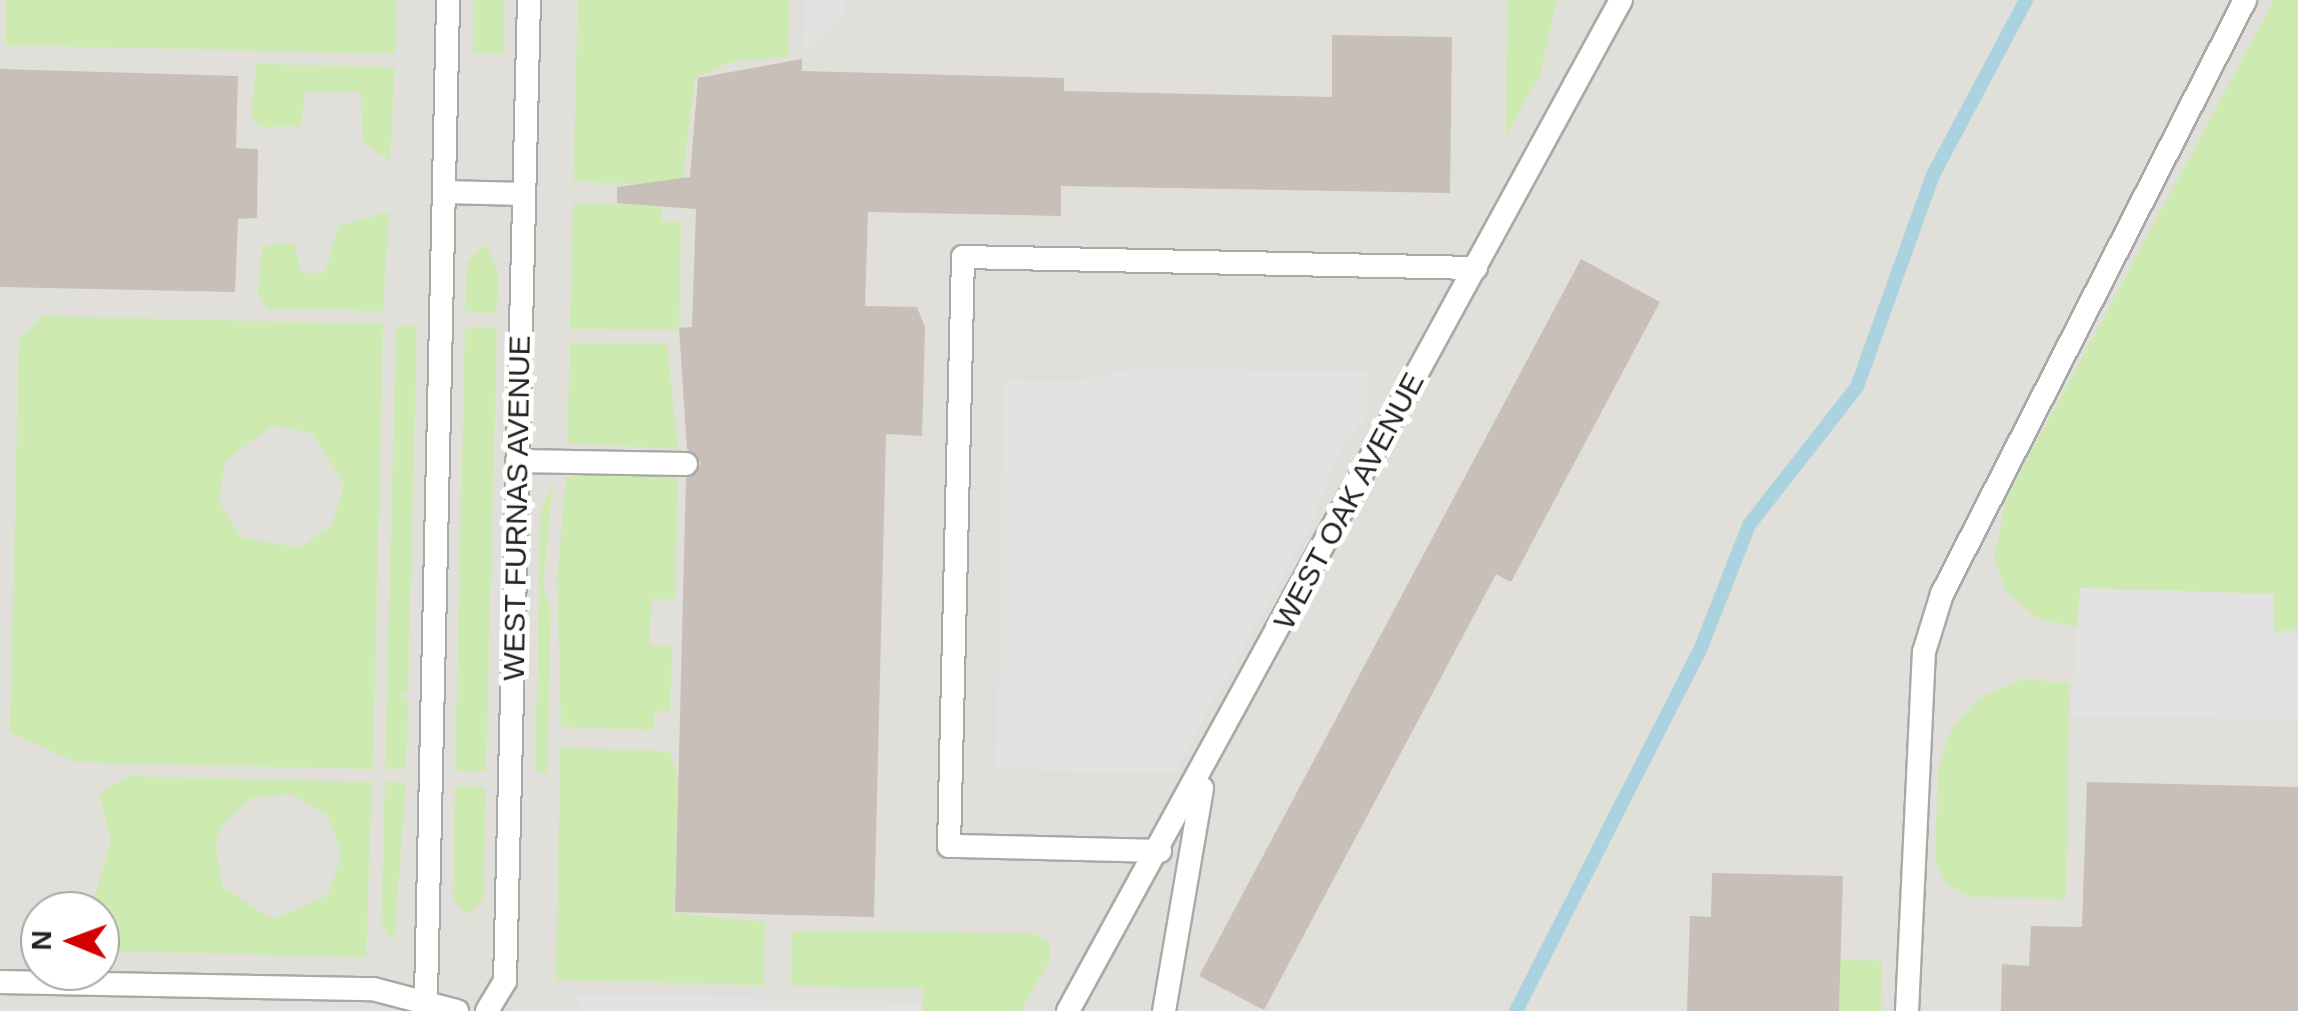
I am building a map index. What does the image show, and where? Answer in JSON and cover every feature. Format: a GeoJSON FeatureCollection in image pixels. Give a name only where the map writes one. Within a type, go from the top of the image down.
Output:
{"type":"FeatureCollection","features":[{"type":"Feature","properties":{"kind":"lane"},"geometry":{"type":"LineString","coordinates":[[426,996],[448,0]]}},
{"type":"Feature","properties":{"kind":"lane","name":"WEST FURNAS AVENUE"},"geometry":{"type":"LineString","coordinates":[[487,1011],[505,981],[529,0]]}},
{"type":"Feature","properties":{"kind":"lane","name":"WEST OAK AVENUE"},"geometry":{"type":"LineString","coordinates":[[1072,1007],[1622,0]]}},
{"type":"Feature","properties":{"kind":"lane"},"geometry":{"type":"LineString","coordinates":[[1908,1011],[1924,652],[1942,594],[2245,0]]}},
{"type":"Feature","properties":{"kind":"lane"},"geometry":{"type":"LineString","coordinates":[[444,192],[524,194]]}},
{"type":"Feature","properties":{"kind":"lane"},"geometry":{"type":"LineString","coordinates":[[1160,851],[949,846],[963,256],[1476,268]]}},
{"type":"Feature","properties":{"kind":"lane"},"geometry":{"type":"LineString","coordinates":[[517,461],[686,464]]}},
{"type":"Feature","properties":{"kind":"lane"},"geometry":{"type":"LineString","coordinates":[[1164,1011],[1206,766]]}},
{"type":"Feature","properties":{"kind":"lane"},"geometry":{"type":"LineString","coordinates":[[0,982],[426,996],[457,1011]]}},
{"type":"Feature","properties":{"kind":"shaded area"},"geometry":{"type":"Polygon","coordinates":[[[0,0],[2298,0],[2298,1011],[0,1011],[0,0]]]}},
{"type":"Feature","properties":{"kind":"shaded area"},"geometry":{"type":"Polygon","coordinates":[[[806,0],[845,0],[845,15],[805,51],[806,0]]]}},
{"type":"Feature","properties":{"kind":"shaded area"},"geometry":{"type":"Polygon","coordinates":[[[1137,368],[1368,372],[1367,418],[1341,446],[1313,521],[1173,773],[997,769],[1003,381],[1073,382],[1137,368]]]}},
{"type":"Feature","properties":{"kind":"shaded area"},"geometry":{"type":"Polygon","coordinates":[[[2080,588],[2274,594],[2273,633],[2298,634],[2298,720],[2070,715],[2080,588]]]}},
{"type":"Feature","properties":{"kind":"shaded area"},"geometry":{"type":"Polygon","coordinates":[[[578,995],[922,1003],[921,1011],[578,1011],[578,995]]]}},
{"type":"Feature","properties":{"kind":"green space"},"geometry":{"type":"Polygon","coordinates":[[[6,0],[396,0],[395,54],[6,45],[6,0]]]}},
{"type":"Feature","properties":{"kind":"green space"},"geometry":{"type":"Polygon","coordinates":[[[473,0],[504,0],[504,53],[473,53],[473,0]]]}},
{"type":"Feature","properties":{"kind":"green space"},"geometry":{"type":"Polygon","coordinates":[[[578,0],[789,0],[788,57],[734,61],[695,78],[682,185],[573,182],[578,0]]]}},
{"type":"Feature","properties":{"kind":"green space"},"geometry":{"type":"Polygon","coordinates":[[[1507,0],[1557,0],[1540,75],[1506,136],[1507,0]]]}},
{"type":"Feature","properties":{"kind":"green space"},"geometry":{"type":"Polygon","coordinates":[[[2274,0],[2298,0],[2298,630],[2273,631],[2274,594],[2081,588],[2078,627],[2038,619],[2006,591],[1994,558],[2006,499],[2274,0]]]}},
{"type":"Feature","properties":{"kind":"green space"},"geometry":{"type":"Polygon","coordinates":[[[256,64],[395,67],[390,161],[363,141],[360,91],[305,91],[301,126],[261,127],[251,117],[256,64]]]}},
{"type":"Feature","properties":{"kind":"green space"},"geometry":{"type":"Polygon","coordinates":[[[573,203],[662,205],[662,222],[681,222],[679,330],[570,329],[573,203]]]}},
{"type":"Feature","properties":{"kind":"green space"},"geometry":{"type":"Polygon","coordinates":[[[389,212],[383,311],[268,309],[258,293],[262,246],[294,243],[301,273],[325,273],[338,226],[389,212]]]}},
{"type":"Feature","properties":{"kind":"green space"},"geometry":{"type":"Polygon","coordinates":[[[486,244],[498,271],[497,313],[465,312],[467,262],[486,244]]]}},
{"type":"Feature","properties":{"kind":"green space"},"geometry":{"type":"Polygon","coordinates":[[[43,316],[383,324],[373,769],[75,762],[10,732],[19,338],[43,316]],[[273,425],[225,461],[219,502],[241,537],[299,548],[332,524],[344,485],[313,434],[273,425]]]}},
{"type":"Feature","properties":{"kind":"green space"},"geometry":{"type":"Polygon","coordinates":[[[417,326],[408,693],[400,694],[408,701],[406,769],[385,769],[396,329],[417,326]]]}},
{"type":"Feature","properties":{"kind":"green space"},"geometry":{"type":"Polygon","coordinates":[[[465,328],[497,328],[486,771],[470,772],[455,770],[465,328]]]}},
{"type":"Feature","properties":{"kind":"green space"},"geometry":{"type":"Polygon","coordinates":[[[570,344],[667,344],[678,449],[567,443],[570,344]]]}},
{"type":"Feature","properties":{"kind":"green space"},"geometry":{"type":"Polygon","coordinates":[[[579,474],[678,477],[675,599],[651,599],[650,646],[672,646],[670,711],[654,711],[654,730],[561,727],[557,578],[566,478],[579,474]]]}},
{"type":"Feature","properties":{"kind":"green space"},"geometry":{"type":"Polygon","coordinates":[[[553,486],[543,583],[551,611],[547,773],[535,772],[541,508],[553,486]]]}},
{"type":"Feature","properties":{"kind":"green space"},"geometry":{"type":"Polygon","coordinates":[[[2023,679],[2069,683],[2066,899],[1971,897],[1946,883],[1935,861],[1938,770],[1950,731],[1979,698],[2023,679]]]}},
{"type":"Feature","properties":{"kind":"green space"},"geometry":{"type":"Polygon","coordinates":[[[560,748],[670,751],[678,779],[674,913],[765,922],[763,985],[556,980],[560,748]]]}},
{"type":"Feature","properties":{"kind":"green space"},"geometry":{"type":"Polygon","coordinates":[[[128,776],[372,782],[366,957],[120,951],[120,891],[96,891],[111,841],[99,794],[128,776]],[[291,794],[251,798],[221,827],[216,847],[222,887],[273,919],[327,896],[342,855],[327,815],[291,794]]]}},
{"type":"Feature","properties":{"kind":"green space"},"geometry":{"type":"Polygon","coordinates":[[[385,782],[406,783],[394,942],[381,925],[385,782]]]}},
{"type":"Feature","properties":{"kind":"green space"},"geometry":{"type":"Polygon","coordinates":[[[455,786],[486,787],[483,900],[468,915],[453,900],[455,786]]]}},
{"type":"Feature","properties":{"kind":"green space"},"geometry":{"type":"Polygon","coordinates":[[[792,931],[1033,933],[1049,943],[1051,959],[1020,1011],[923,1011],[924,988],[792,986],[792,931]]]}},
{"type":"Feature","properties":{"kind":"green space"},"geometry":{"type":"Polygon","coordinates":[[[1840,960],[1882,961],[1881,1011],[1839,1011],[1840,960]]]}},
{"type":"Feature","properties":{"kind":"building"},"geometry":{"type":"Polygon","coordinates":[[[1332,35],[1452,37],[1450,193],[1061,186],[1061,216],[868,212],[865,306],[917,307],[925,327],[922,436],[886,434],[874,917],[675,912],[686,479],[701,463],[687,449],[679,328],[692,327],[696,209],[617,203],[617,187],[690,177],[698,78],[802,59],[802,71],[1064,78],[1064,91],[1332,97],[1332,35]]]}},
{"type":"Feature","properties":{"kind":"building"},"geometry":{"type":"Polygon","coordinates":[[[0,69],[238,76],[236,148],[258,149],[257,218],[238,219],[235,292],[0,287],[0,69]]]}},
{"type":"Feature","properties":{"kind":"building"},"geometry":{"type":"Polygon","coordinates":[[[1581,259],[1660,302],[1511,582],[1496,574],[1264,1010],[1199,976],[1581,259]]]}},
{"type":"Feature","properties":{"kind":"building"},"geometry":{"type":"Polygon","coordinates":[[[2087,782],[2298,787],[2298,1011],[2001,1011],[2002,964],[2029,966],[2031,926],[2082,927],[2087,782]]]}},
{"type":"Feature","properties":{"kind":"building"},"geometry":{"type":"Polygon","coordinates":[[[1712,873],[1843,876],[1839,1011],[1687,1011],[1690,916],[1711,917],[1712,873]]]}},
{"type":"Feature","properties":{"kind":"waterway"},"geometry":{"type":"LineString","coordinates":[[1516,1011],[1700,650],[1749,525],[1857,387],[1933,175],[2026,0]]}}]}
